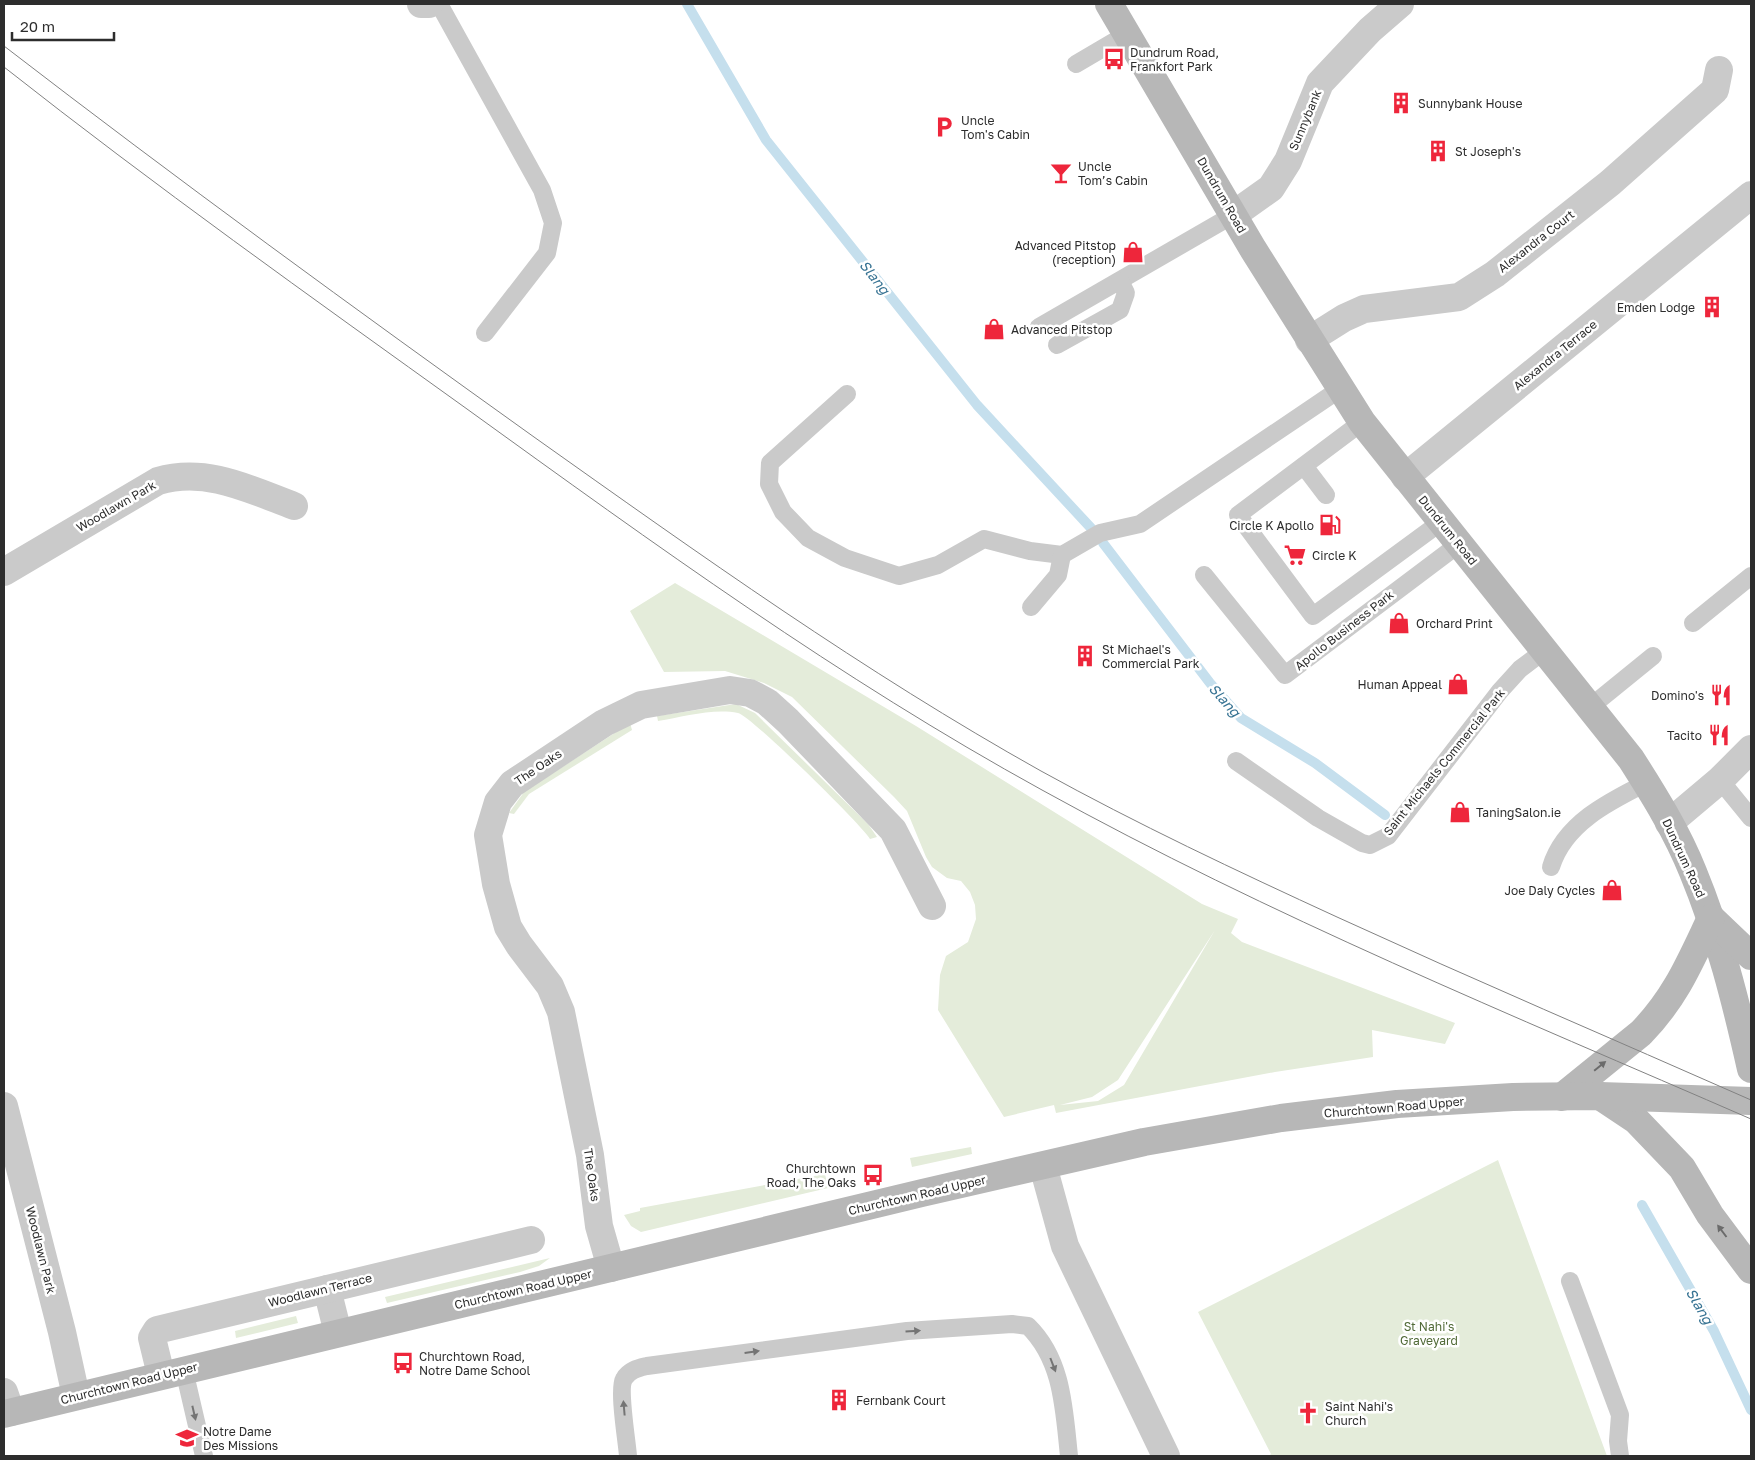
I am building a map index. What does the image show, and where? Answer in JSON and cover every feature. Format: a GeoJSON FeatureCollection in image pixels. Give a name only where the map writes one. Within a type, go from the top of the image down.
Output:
{"type":"FeatureCollection","features":[{"type":"Feature","properties":{"kind":"main road","name":"Dundrum Road"},"geometry":{"type":"LineString","coordinates":[[1109,4],[1233,215],[1309,340],[1362,422],[1631,759],[1646,783],[1693,871],[1711,918],[1733,990],[1751,1069]]}},
{"type":"Feature","properties":{"kind":"main road"},"geometry":{"type":"LineString","coordinates":[[1562,1097],[1641,1033],[1652,1021],[1676,990],[1711,918],[1751,956]]}},
{"type":"Feature","properties":{"kind":"main road"},"geometry":{"type":"LineString","coordinates":[[1600,1096],[1636,1120],[1682,1168],[1710,1215],[1751,1270]]}},
{"type":"Feature","properties":{"kind":"main road","name":"Churchtown Road Upper"},"geometry":{"type":"LineString","coordinates":[[6,1406],[76,1396],[1144,1142],[1281,1118],[1397,1104],[1513,1097],[1600,1096],[1751,1101]]}},
{"type":"Feature","properties":{"kind":"street"},"geometry":{"type":"LineString","coordinates":[[421,4],[429,4]]}},
{"type":"Feature","properties":{"kind":"street","name":"Sunnybank"},"geometry":{"type":"LineString","coordinates":[[1233,215],[1271,188],[1288,161],[1320,83],[1370,30],[1400,4]]}},
{"type":"Feature","properties":{"kind":"street","name":"Alexandra Court"},"geometry":{"type":"LineString","coordinates":[[1309,340],[1344,318],[1364,309],[1459,297],[1495,274],[1610,183],[1716,90],[1719,70]]}},
{"type":"Feature","properties":{"kind":"street","name":"Alexandra Terrace"},"geometry":{"type":"LineString","coordinates":[[1405,477],[1751,195]]}},
{"type":"Feature","properties":{"kind":"street","name":"Woodlawn Park"},"geometry":{"type":"LineString","coordinates":[[4,572],[158,481],[174,476],[190,475],[220,480],[294,506]]}},
{"type":"Feature","properties":{"kind":"street","name":"The Oaks"},"geometry":{"type":"LineString","coordinates":[[611,1268],[599,1226],[590,1155],[561,1012],[550,986],[518,945],[508,927],[496,884],[490,852],[489,830],[498,802],[512,784],[604,723],[642,705],[730,690],[750,693],[767,702],[788,720],[893,830],[932,906]]}},
{"type":"Feature","properties":{"kind":"street"},"geometry":{"type":"LineString","coordinates":[[1669,823],[1720,780],[1751,749]]}},
{"type":"Feature","properties":{"kind":"street","name":"Woodlawn Park"},"geometry":{"type":"LineString","coordinates":[[4,1106],[62,1332],[76,1396]]}},
{"type":"Feature","properties":{"kind":"street"},"geometry":{"type":"LineString","coordinates":[[1042,1166],[1064,1246],[1166,1456]]}},
{"type":"Feature","properties":{"kind":"street","name":"Woodlawn Terrace"},"geometry":{"type":"LineString","coordinates":[[173,1372],[152,1338],[157,1330],[531,1240]]}},
{"type":"Feature","properties":{"kind":"street"},"geometry":{"type":"LineString","coordinates":[[327,1289],[338,1333]]}},
{"type":"Feature","properties":{"kind":"lane"},"geometry":{"type":"LineString","coordinates":[[439,4],[542,190],[553,223],[546,253],[485,333]]}},
{"type":"Feature","properties":{"kind":"lane"},"geometry":{"type":"LineString","coordinates":[[1076,64],[1127,34]]}},
{"type":"Feature","properties":{"kind":"lane"},"geometry":{"type":"LineString","coordinates":[[1039,327],[1233,215]]}},
{"type":"Feature","properties":{"kind":"lane"},"geometry":{"type":"LineString","coordinates":[[1057,345],[1120,310],[1126,293],[1120,281]]}},
{"type":"Feature","properties":{"kind":"lane"},"geometry":{"type":"LineString","coordinates":[[847,394],[770,463],[770,484],[783,512],[808,538],[846,558],[899,576],[938,565],[984,539],[1030,551],[1062,556],[1100,533],[1140,524],[1340,389]]}},
{"type":"Feature","properties":{"kind":"lane"},"geometry":{"type":"LineString","coordinates":[[1362,422],[1238,515],[1313,616],[1375,562],[1441,522]]}},
{"type":"Feature","properties":{"kind":"lane"},"geometry":{"type":"LineString","coordinates":[[1304,466],[1326,496]]}},
{"type":"Feature","properties":{"kind":"lane","name":"Apollo Business Park"},"geometry":{"type":"LineString","coordinates":[[1204,575],[1285,675],[1459,544]]}},
{"type":"Feature","properties":{"kind":"lane"},"geometry":{"type":"LineString","coordinates":[[1031,607],[1058,575],[1062,556]]}},
{"type":"Feature","properties":{"kind":"lane"},"geometry":{"type":"LineString","coordinates":[[1693,623],[1751,576]]}},
{"type":"Feature","properties":{"kind":"lane","name":"Saint Michaels Commercial Park"},"geometry":{"type":"LineString","coordinates":[[1236,761],[1318,818],[1362,843],[1370,845],[1388,836],[1500,691],[1520,669],[1545,650]]}},
{"type":"Feature","properties":{"kind":"lane"},"geometry":{"type":"LineString","coordinates":[[1589,708],[1653,656]]}},
{"type":"Feature","properties":{"kind":"lane"},"geometry":{"type":"LineString","coordinates":[[1720,780],[1751,818]]}},
{"type":"Feature","properties":{"kind":"lane"},"geometry":{"type":"LineString","coordinates":[[1550,867],[1555,853],[1592,812],[1646,783]]}},
{"type":"Feature","properties":{"kind":"lane"},"geometry":{"type":"LineString","coordinates":[[1570,1281],[1620,1415],[1618,1441],[1620,1456]]}},
{"type":"Feature","properties":{"kind":"lane"},"geometry":{"type":"LineString","coordinates":[[628,1456],[622,1390],[624,1379],[632,1370],[647,1366],[907,1331],[1012,1324],[1028,1326],[1047,1350],[1060,1383],[1069,1456]]}},
{"type":"Feature","properties":{"kind":"lane"},"geometry":{"type":"LineString","coordinates":[[173,1372],[204,1456]]}},
{"type":"Feature","properties":{"kind":"green space"},"geometry":{"type":"Polygon","coordinates":[[[675,583],[916,726],[1202,904],[1238,919],[1231,933],[1242,942],[1455,1023],[1445,1044],[1372,1030],[1373,1057],[1275,1072],[1056,1113],[1054,1105],[1004,1117],[938,1010],[940,975],[946,956],[968,942],[976,919],[975,905],[970,892],[961,881],[947,878],[932,867],[907,811],[792,697],[764,683],[725,671],[664,672],[630,611],[675,583]],[[1215,930],[1118,1080],[1092,1097],[1060,1105],[1098,1101],[1124,1085],[1215,930]]]}},
{"type":"Feature","properties":{"kind":"green space"},"geometry":{"type":"Polygon","coordinates":[[[736,704],[755,713],[868,824],[877,837],[870,839],[805,771],[747,718],[738,713],[708,712],[658,721],[657,716],[736,704]]]}},
{"type":"Feature","properties":{"kind":"green space"},"geometry":{"type":"Polygon","coordinates":[[[630,723],[632,730],[529,794],[514,814],[509,813],[524,792],[630,723]]]}},
{"type":"Feature","properties":{"kind":"green space"},"geometry":{"type":"Polygon","coordinates":[[[971,1147],[972,1154],[912,1167],[910,1158],[971,1147]]]}},
{"type":"Feature","properties":{"kind":"green space","name":"St Nahi's Graveyard"},"geometry":{"type":"Polygon","coordinates":[[[1498,1160],[1607,1456],[1269,1456],[1271,1454],[1198,1312],[1498,1160]]]}},
{"type":"Feature","properties":{"kind":"green space"},"geometry":{"type":"Polygon","coordinates":[[[825,1174],[828,1188],[641,1232],[631,1226],[624,1215],[640,1211],[640,1208],[825,1174]]]}},
{"type":"Feature","properties":{"kind":"green space"},"geometry":{"type":"Polygon","coordinates":[[[550,1258],[539,1266],[520,1272],[387,1303],[385,1297],[550,1258]]]}},
{"type":"Feature","properties":{"kind":"green space"},"geometry":{"type":"Polygon","coordinates":[[[296,1316],[298,1323],[236,1338],[235,1331],[296,1316]]]}},
{"type":"Feature","properties":{"kind":"waterway","name":"Slang"},"geometry":{"type":"LineString","coordinates":[[687,4],[766,140],[977,405],[1091,528]]}},
{"type":"Feature","properties":{"kind":"waterway","name":"Slang"},"geometry":{"type":"LineString","coordinates":[[1103,543],[1210,683],[1241,718],[1315,763],[1385,815]]}},
{"type":"Feature","properties":{"kind":"waterway","name":"Slang"},"geometry":{"type":"LineString","coordinates":[[1642,1205],[1714,1331],[1751,1410]]}},
{"type":"Feature","properties":{"kind":"tram line"},"geometry":{"type":"LineString","coordinates":[[4,46],[135,146],[400,341],[720,568],[910,694],[1041,771],[1188,847],[1440,964],[1751,1100]]}},
{"type":"Feature","properties":{"kind":"tram line"},"geometry":{"type":"LineString","coordinates":[[4,67],[234,241],[607,510],[749,608],[893,703],[1042,790],[1215,880],[1392,963],[1751,1119]]}},
{"type":"Feature","properties":{"kind":"place","name":"Dundrum Road, Frankfort Park"},"geometry":{"type":"Point","coordinates":[1114,59]}},
{"type":"Feature","properties":{"kind":"place","name":"Sunnybank House"},"geometry":{"type":"Point","coordinates":[1401,103]}},
{"type":"Feature","properties":{"kind":"place","name":"Uncle Tom's Cabin"},"geometry":{"type":"Point","coordinates":[944,127]}},
{"type":"Feature","properties":{"kind":"place","name":"St Joseph's"},"geometry":{"type":"Point","coordinates":[1438,151]}},
{"type":"Feature","properties":{"kind":"place","name":"Uncle Tom’s Cabin"},"geometry":{"type":"Point","coordinates":[1061,173]}},
{"type":"Feature","properties":{"kind":"place","name":"Advanced Pitstop (reception)"},"geometry":{"type":"Point","coordinates":[1133,252]}},
{"type":"Feature","properties":{"kind":"place","name":"Emden Lodge"},"geometry":{"type":"Point","coordinates":[1712,307]}},
{"type":"Feature","properties":{"kind":"place","name":"Advanced Pitstop"},"geometry":{"type":"Point","coordinates":[994,329]}},
{"type":"Feature","properties":{"kind":"place","name":"Circle K Apollo"},"geometry":{"type":"Point","coordinates":[1330,525]}},
{"type":"Feature","properties":{"kind":"place","name":"Circle K"},"geometry":{"type":"Point","coordinates":[1295,555]}},
{"type":"Feature","properties":{"kind":"place","name":"Orchard Print"},"geometry":{"type":"Point","coordinates":[1399,623]}},
{"type":"Feature","properties":{"kind":"place","name":"St Michael's Commercial Park"},"geometry":{"type":"Point","coordinates":[1085,656]}},
{"type":"Feature","properties":{"kind":"place","name":"Human Appeal"},"geometry":{"type":"Point","coordinates":[1458,684]}},
{"type":"Feature","properties":{"kind":"place","name":"Domino's"},"geometry":{"type":"Point","coordinates":[1721,695]}},
{"type":"Feature","properties":{"kind":"place","name":"Tacito"},"geometry":{"type":"Point","coordinates":[1719,735]}},
{"type":"Feature","properties":{"kind":"place","name":"TaningSalon.ie"},"geometry":{"type":"Point","coordinates":[1460,812]}},
{"type":"Feature","properties":{"kind":"place","name":"Joe Daly Cycles"},"geometry":{"type":"Point","coordinates":[1612,890]}},
{"type":"Feature","properties":{"kind":"place","name":"Churchtown Road, The Oaks"},"geometry":{"type":"Point","coordinates":[873,1175]}},
{"type":"Feature","properties":{"kind":"place","name":"Churchtown Road, Notre Dame School"},"geometry":{"type":"Point","coordinates":[403,1363]}},
{"type":"Feature","properties":{"kind":"place","name":"Fernbank Court"},"geometry":{"type":"Point","coordinates":[839,1400]}},
{"type":"Feature","properties":{"kind":"place","name":"Saint Nahi's Church"},"geometry":{"type":"Point","coordinates":[1308,1413]}},
{"type":"Feature","properties":{"kind":"place","name":"Notre Dame Des Missions"},"geometry":{"type":"Point","coordinates":[187,1438]}}]}
